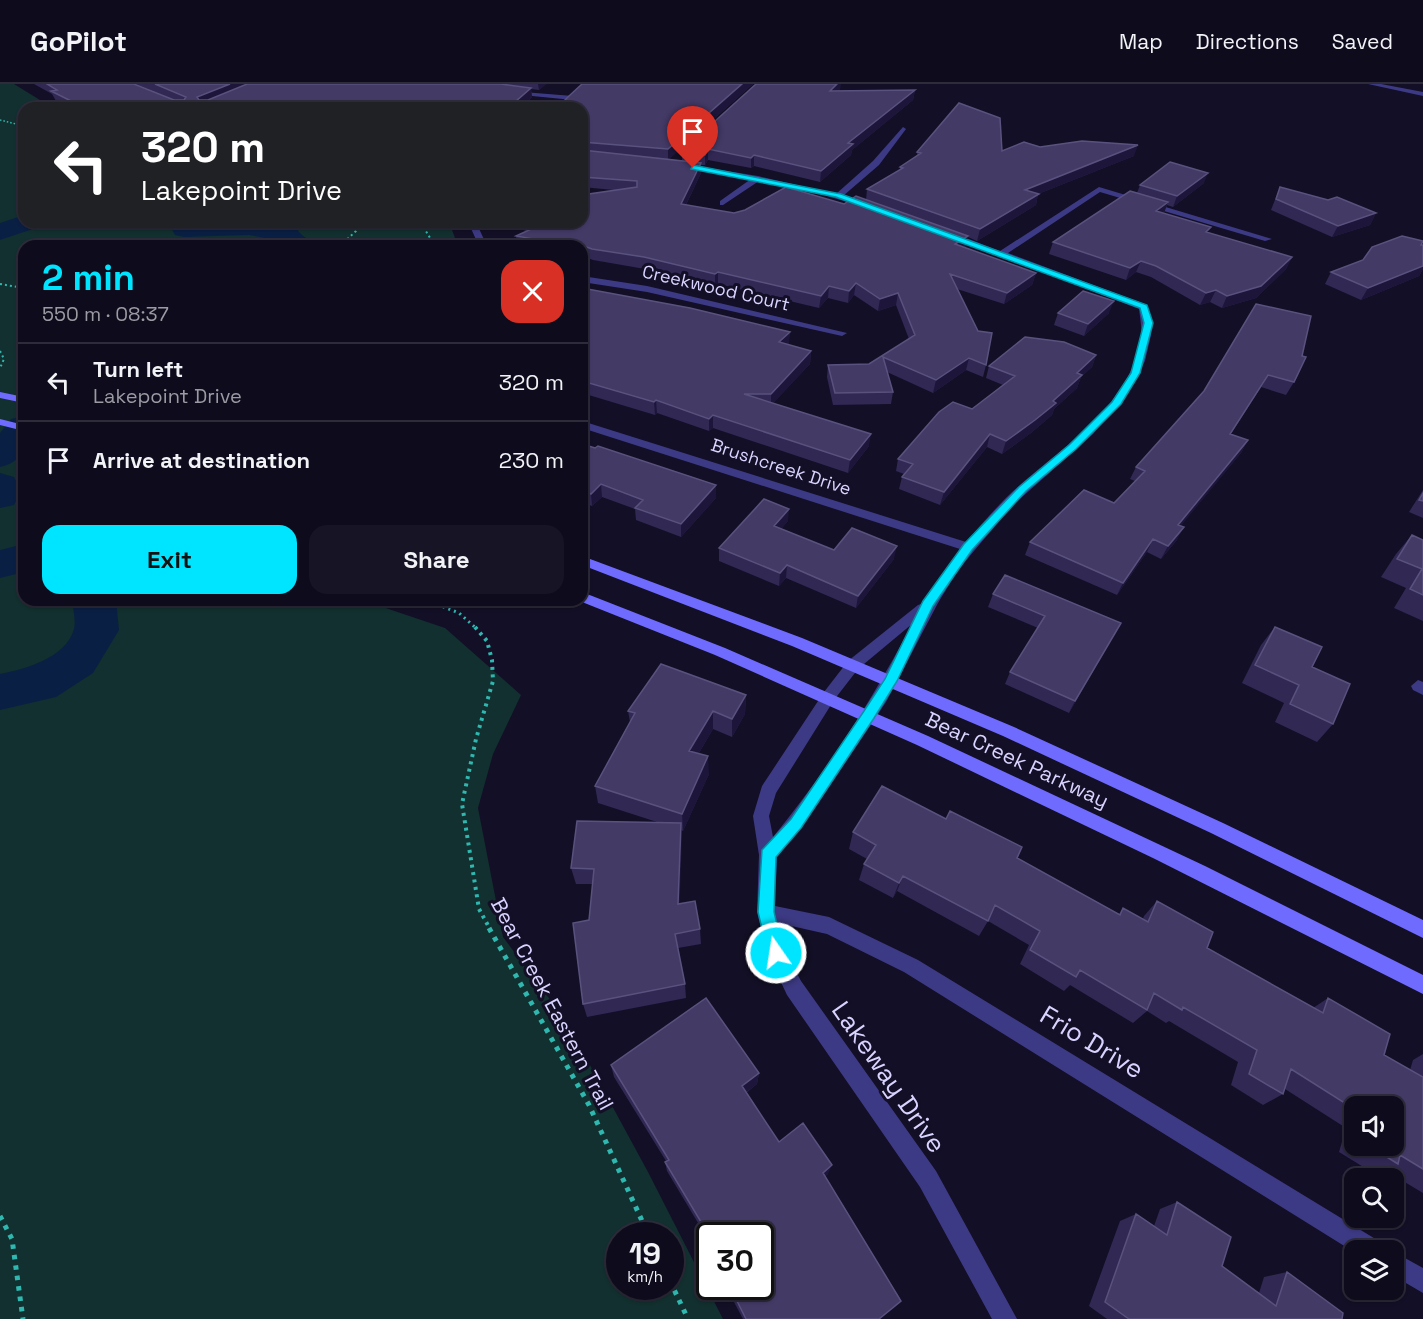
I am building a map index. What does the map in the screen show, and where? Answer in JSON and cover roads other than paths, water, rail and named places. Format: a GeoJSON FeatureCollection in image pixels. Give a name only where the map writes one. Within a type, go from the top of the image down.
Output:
{"type":"FeatureCollection","features":[{"type":"Feature","properties":{"kind":"main road"},"geometry":{"type":"LineString","coordinates":[[0,394],[18,398]]}},
{"type":"Feature","properties":{"kind":"main road"},"geometry":{"type":"LineString","coordinates":[[0,422],[18,426]]}},
{"type":"Feature","properties":{"kind":"main road","name":"Bear Creek Parkway"},"geometry":{"type":"LineString","coordinates":[[588,562],[737,617],[890,681],[1230,835],[1423,929]]}},
{"type":"Feature","properties":{"kind":"main road","name":"Bear Creek Parkway"},"geometry":{"type":"LineString","coordinates":[[588,599],[830,696],[1247,895],[1423,985]]}},
{"type":"Feature","properties":{"kind":"street"},"geometry":{"type":"LineString","coordinates":[[1371,84],[1423,94]]}},
{"type":"Feature","properties":{"kind":"street"},"geometry":{"type":"LineString","coordinates":[[504,91],[573,98]]}},
{"type":"Feature","properties":{"kind":"street"},"geometry":{"type":"LineString","coordinates":[[567,102],[579,92]]}},
{"type":"Feature","properties":{"kind":"street"},"geometry":{"type":"LineString","coordinates":[[838,196],[876,164],[903,129]]}},
{"type":"Feature","properties":{"kind":"street"},"geometry":{"type":"LineString","coordinates":[[672,164],[758,178],[838,196],[882,211]]}},
{"type":"Feature","properties":{"kind":"street"},"geometry":{"type":"LineString","coordinates":[[723,203],[758,178]]}},
{"type":"Feature","properties":{"kind":"street"},"geometry":{"type":"LineString","coordinates":[[936,230],[1001,254],[1099,189],[1268,239]]}},
{"type":"Feature","properties":{"kind":"street","name":"Lakeway Drive"},"geometry":{"type":"LineString","coordinates":[[768,855],[796,823],[869,715],[890,681],[928,604],[968,547],[1022,489],[1072,447],[1116,404],[1136,373],[1148,323],[1144,307],[1001,254]]}},
{"type":"Feature","properties":{"kind":"street","name":"Creekwood Court"},"geometry":{"type":"LineString","coordinates":[[588,280],[646,289],[842,333]]}},
{"type":"Feature","properties":{"kind":"street","name":"Brushcreek Drive"},"geometry":{"type":"LineString","coordinates":[[588,426],[968,547]]}},
{"type":"Feature","properties":{"kind":"street","name":"Lakeway Drive"},"geometry":{"type":"LineString","coordinates":[[928,604],[853,665],[768,791],[761,816],[768,855],[766,912],[776,953],[794,988],[928,1179],[1005,1319]]}},
{"type":"Feature","properties":{"kind":"street","name":"Frio Drive"},"geometry":{"type":"LineString","coordinates":[[766,912],[829,926],[911,966],[1356,1240]]}},
{"type":"Feature","properties":{"kind":"street"},"geometry":{"type":"LineString","coordinates":[[1404,1269],[1423,1281]]}},
{"type":"Feature","properties":{"kind":"waterway"},"geometry":{"type":"LineString","coordinates":[[0,232],[18,225]]}},
{"type":"Feature","properties":{"kind":"waterway"},"geometry":{"type":"LineString","coordinates":[[184,228],[191,230],[221,228]]}},
{"type":"Feature","properties":{"kind":"waterway"},"geometry":{"type":"LineString","coordinates":[[257,228],[287,235],[289,240]]}},
{"type":"Feature","properties":{"kind":"waterway"},"geometry":{"type":"LineString","coordinates":[[0,456],[18,434]]}},
{"type":"Feature","properties":{"kind":"waterway"},"geometry":{"type":"LineString","coordinates":[[0,485],[2,491],[0,496]]}},
{"type":"Feature","properties":{"kind":"waterway"},"geometry":{"type":"LineString","coordinates":[[0,564],[18,560]]}},
{"type":"Feature","properties":{"kind":"waterway"},"geometry":{"type":"LineString","coordinates":[[0,692],[39,684],[77,661],[97,630],[95,606]]}}]}
